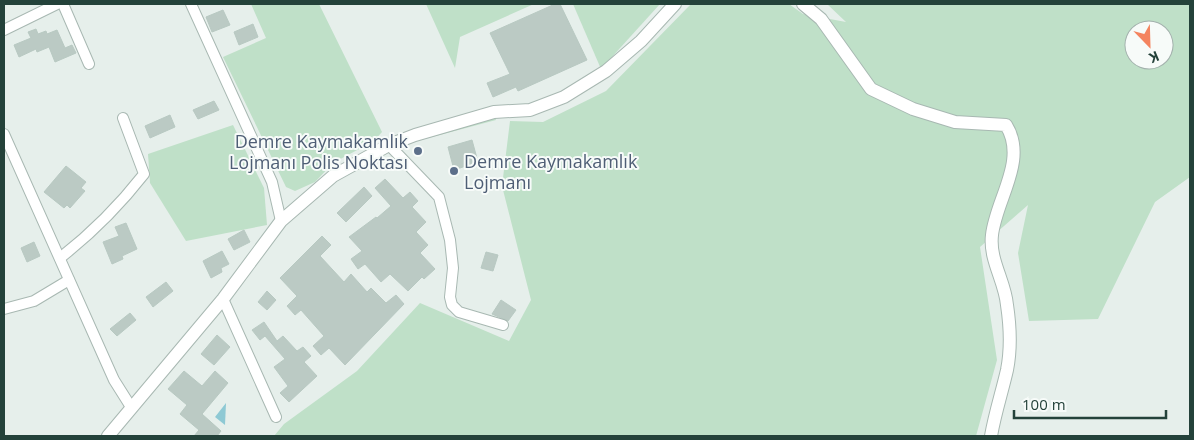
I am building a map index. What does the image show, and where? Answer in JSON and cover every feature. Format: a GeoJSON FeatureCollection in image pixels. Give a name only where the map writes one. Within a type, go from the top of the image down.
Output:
{"type":"FeatureCollection","features":[{"type":"Feature","properties":{"kind":"street"},"geometry":{"type":"LineString","coordinates":[[4,30],[58,4]]}},
{"type":"Feature","properties":{"kind":"street"},"geometry":{"type":"LineString","coordinates":[[63,4],[89,64]]}},
{"type":"Feature","properties":{"kind":"street"},"geometry":{"type":"LineString","coordinates":[[191,4],[272,182],[281,221]]}},
{"type":"Feature","properties":{"kind":"street"},"geometry":{"type":"LineString","coordinates":[[108,436],[223,299],[281,221],[333,176],[389,145],[415,134],[494,112],[530,110],[564,97],[606,72],[641,41],[675,4]]}},
{"type":"Feature","properties":{"kind":"street"},"geometry":{"type":"LineString","coordinates":[[803,4],[821,19],[871,89],[912,109],[955,122],[1006,126],[1014,137],[1014,160],[992,235],[996,268],[1007,303],[1009,331],[1008,368],[996,404],[991,436]]}},
{"type":"Feature","properties":{"kind":"street"},"geometry":{"type":"LineString","coordinates":[[60,258],[107,217],[144,174],[122,118]]}},
{"type":"Feature","properties":{"kind":"street"},"geometry":{"type":"LineString","coordinates":[[4,134],[114,380],[131,407]]}},
{"type":"Feature","properties":{"kind":"street"},"geometry":{"type":"LineString","coordinates":[[389,145],[439,197],[450,240],[453,268],[450,296],[452,305],[459,312],[503,325]]}},
{"type":"Feature","properties":{"kind":"street"},"geometry":{"type":"LineString","coordinates":[[4,309],[34,301],[69,280]]}},
{"type":"Feature","properties":{"kind":"street"},"geometry":{"type":"LineString","coordinates":[[223,299],[276,417]]}},
{"type":"Feature","properties":{"kind":"green space"},"geometry":{"type":"Polygon","coordinates":[[[251,4],[319,4],[382,132],[374,141],[333,163],[315,182],[295,191],[286,187],[223,57],[266,38],[251,4]]]}},
{"type":"Feature","properties":{"kind":"green space"},"geometry":{"type":"Polygon","coordinates":[[[426,4],[534,4],[460,37],[455,68],[426,4]]]}},
{"type":"Feature","properties":{"kind":"green space"},"geometry":{"type":"Polygon","coordinates":[[[573,4],[660,4],[601,69],[573,4]]]}},
{"type":"Feature","properties":{"kind":"green space"},"geometry":{"type":"Polygon","coordinates":[[[691,4],[789,4],[803,14],[846,22],[827,4],[1190,4],[1190,177],[1155,202],[1098,319],[1029,321],[1018,253],[1028,205],[980,247],[997,360],[976,436],[274,436],[284,424],[357,371],[420,303],[509,341],[531,300],[502,186],[510,121],[543,122],[606,91],[691,4]]]}},
{"type":"Feature","properties":{"kind":"green space"},"geometry":{"type":"Polygon","coordinates":[[[494,112],[496,120],[417,141],[415,135],[494,112]]]}},
{"type":"Feature","properties":{"kind":"green space"},"geometry":{"type":"Polygon","coordinates":[[[233,125],[264,188],[267,225],[186,241],[150,183],[148,154],[233,125]]]}},
{"type":"Feature","properties":{"kind":"water"},"geometry":{"type":"Polygon","coordinates":[[[226,403],[225,425],[215,417],[226,403]]]}},
{"type":"Feature","properties":{"kind":"building"},"geometry":{"type":"Polygon","coordinates":[[[555,4],[560,4],[587,60],[518,91],[516,87],[493,97],[487,83],[510,74],[490,33],[555,4]]]}},
{"type":"Feature","properties":{"kind":"building"},"geometry":{"type":"Polygon","coordinates":[[[223,10],[230,25],[212,32],[206,17],[223,10]]]}},
{"type":"Feature","properties":{"kind":"building"},"geometry":{"type":"Polygon","coordinates":[[[253,24],[258,37],[239,45],[234,32],[253,24]]]}},
{"type":"Feature","properties":{"kind":"building"},"geometry":{"type":"Polygon","coordinates":[[[36,29],[38,34],[46,31],[47,34],[57,30],[65,48],[72,45],[76,53],[55,62],[49,47],[37,52],[36,49],[19,57],[14,45],[31,38],[28,32],[36,29]]]}},
{"type":"Feature","properties":{"kind":"building"},"geometry":{"type":"Polygon","coordinates":[[[214,101],[219,110],[198,119],[193,110],[214,101]]]}},
{"type":"Feature","properties":{"kind":"building"},"geometry":{"type":"Polygon","coordinates":[[[170,115],[175,127],[150,138],[145,126],[170,115]]]}},
{"type":"Feature","properties":{"kind":"building","name":"Demre Kaymakamlık Lojmanı"},"geometry":{"type":"Polygon","coordinates":[[[472,140],[478,162],[454,170],[448,147],[472,140]]]}},
{"type":"Feature","properties":{"kind":"building"},"geometry":{"type":"Polygon","coordinates":[[[66,166],[86,182],[81,188],[85,191],[70,208],[67,205],[64,208],[44,192],[66,166]]]}},
{"type":"Feature","properties":{"kind":"building"},"geometry":{"type":"Polygon","coordinates":[[[385,179],[403,198],[410,192],[418,201],[412,207],[426,222],[416,232],[428,245],[420,253],[435,269],[424,279],[422,277],[408,291],[390,274],[381,282],[365,264],[358,269],[351,259],[362,251],[349,237],[391,206],[375,188],[385,179]]]}},
{"type":"Feature","properties":{"kind":"building"},"geometry":{"type":"Polygon","coordinates":[[[364,187],[372,196],[346,222],[337,213],[364,187]]]}},
{"type":"Feature","properties":{"kind":"building"},"geometry":{"type":"Polygon","coordinates":[[[126,223],[137,249],[122,256],[123,259],[112,264],[103,242],[119,236],[115,227],[126,223]]]}},
{"type":"Feature","properties":{"kind":"building"},"geometry":{"type":"Polygon","coordinates":[[[244,230],[250,242],[234,250],[228,239],[244,230]]]}},
{"type":"Feature","properties":{"kind":"building"},"geometry":{"type":"Polygon","coordinates":[[[322,236],[331,245],[320,256],[344,282],[351,274],[367,292],[371,288],[386,303],[396,295],[404,304],[345,365],[329,348],[321,355],[313,346],[324,336],[301,310],[295,315],[287,306],[297,296],[280,278],[322,236]]]}},
{"type":"Feature","properties":{"kind":"building"},"geometry":{"type":"Polygon","coordinates":[[[34,242],[40,256],[27,262],[21,248],[34,242]]]}},
{"type":"Feature","properties":{"kind":"building"},"geometry":{"type":"Polygon","coordinates":[[[222,251],[229,264],[221,268],[222,272],[211,278],[203,261],[222,251]]]}},
{"type":"Feature","properties":{"kind":"building"},"geometry":{"type":"Polygon","coordinates":[[[486,252],[498,255],[493,271],[481,268],[486,252]]]}},
{"type":"Feature","properties":{"kind":"building"},"geometry":{"type":"Polygon","coordinates":[[[166,282],[173,291],[153,307],[146,297],[166,282]]]}},
{"type":"Feature","properties":{"kind":"building"},"geometry":{"type":"Polygon","coordinates":[[[267,291],[276,300],[267,310],[258,302],[267,291]]]}},
{"type":"Feature","properties":{"kind":"building"},"geometry":{"type":"Polygon","coordinates":[[[501,300],[516,310],[508,321],[492,314],[501,300]]]}},
{"type":"Feature","properties":{"kind":"building"},"geometry":{"type":"Polygon","coordinates":[[[130,313],[136,320],[117,336],[110,329],[130,313]]]}},
{"type":"Feature","properties":{"kind":"building"},"geometry":{"type":"Polygon","coordinates":[[[264,322],[277,341],[283,336],[297,351],[303,347],[311,356],[304,362],[317,376],[289,402],[280,393],[288,386],[274,367],[285,359],[265,336],[260,340],[252,330],[264,322]]]}},
{"type":"Feature","properties":{"kind":"building"},"geometry":{"type":"Polygon","coordinates":[[[217,335],[230,347],[214,365],[201,354],[217,335]]]}},
{"type":"Feature","properties":{"kind":"building"},"geometry":{"type":"Polygon","coordinates":[[[184,371],[202,386],[215,371],[228,383],[202,414],[221,431],[217,436],[194,436],[199,430],[180,414],[187,405],[168,389],[184,371]]]}},
{"type":"Feature","properties":{"kind":"place","name":"Demre Kaymakamlık Lojmanı Polis Noktası"},"geometry":{"type":"Point","coordinates":[418,151]}},
{"type":"Feature","properties":{"kind":"place","name":"Demre Kaymakamlık Lojmanı"},"geometry":{"type":"Point","coordinates":[454,171]}}]}
